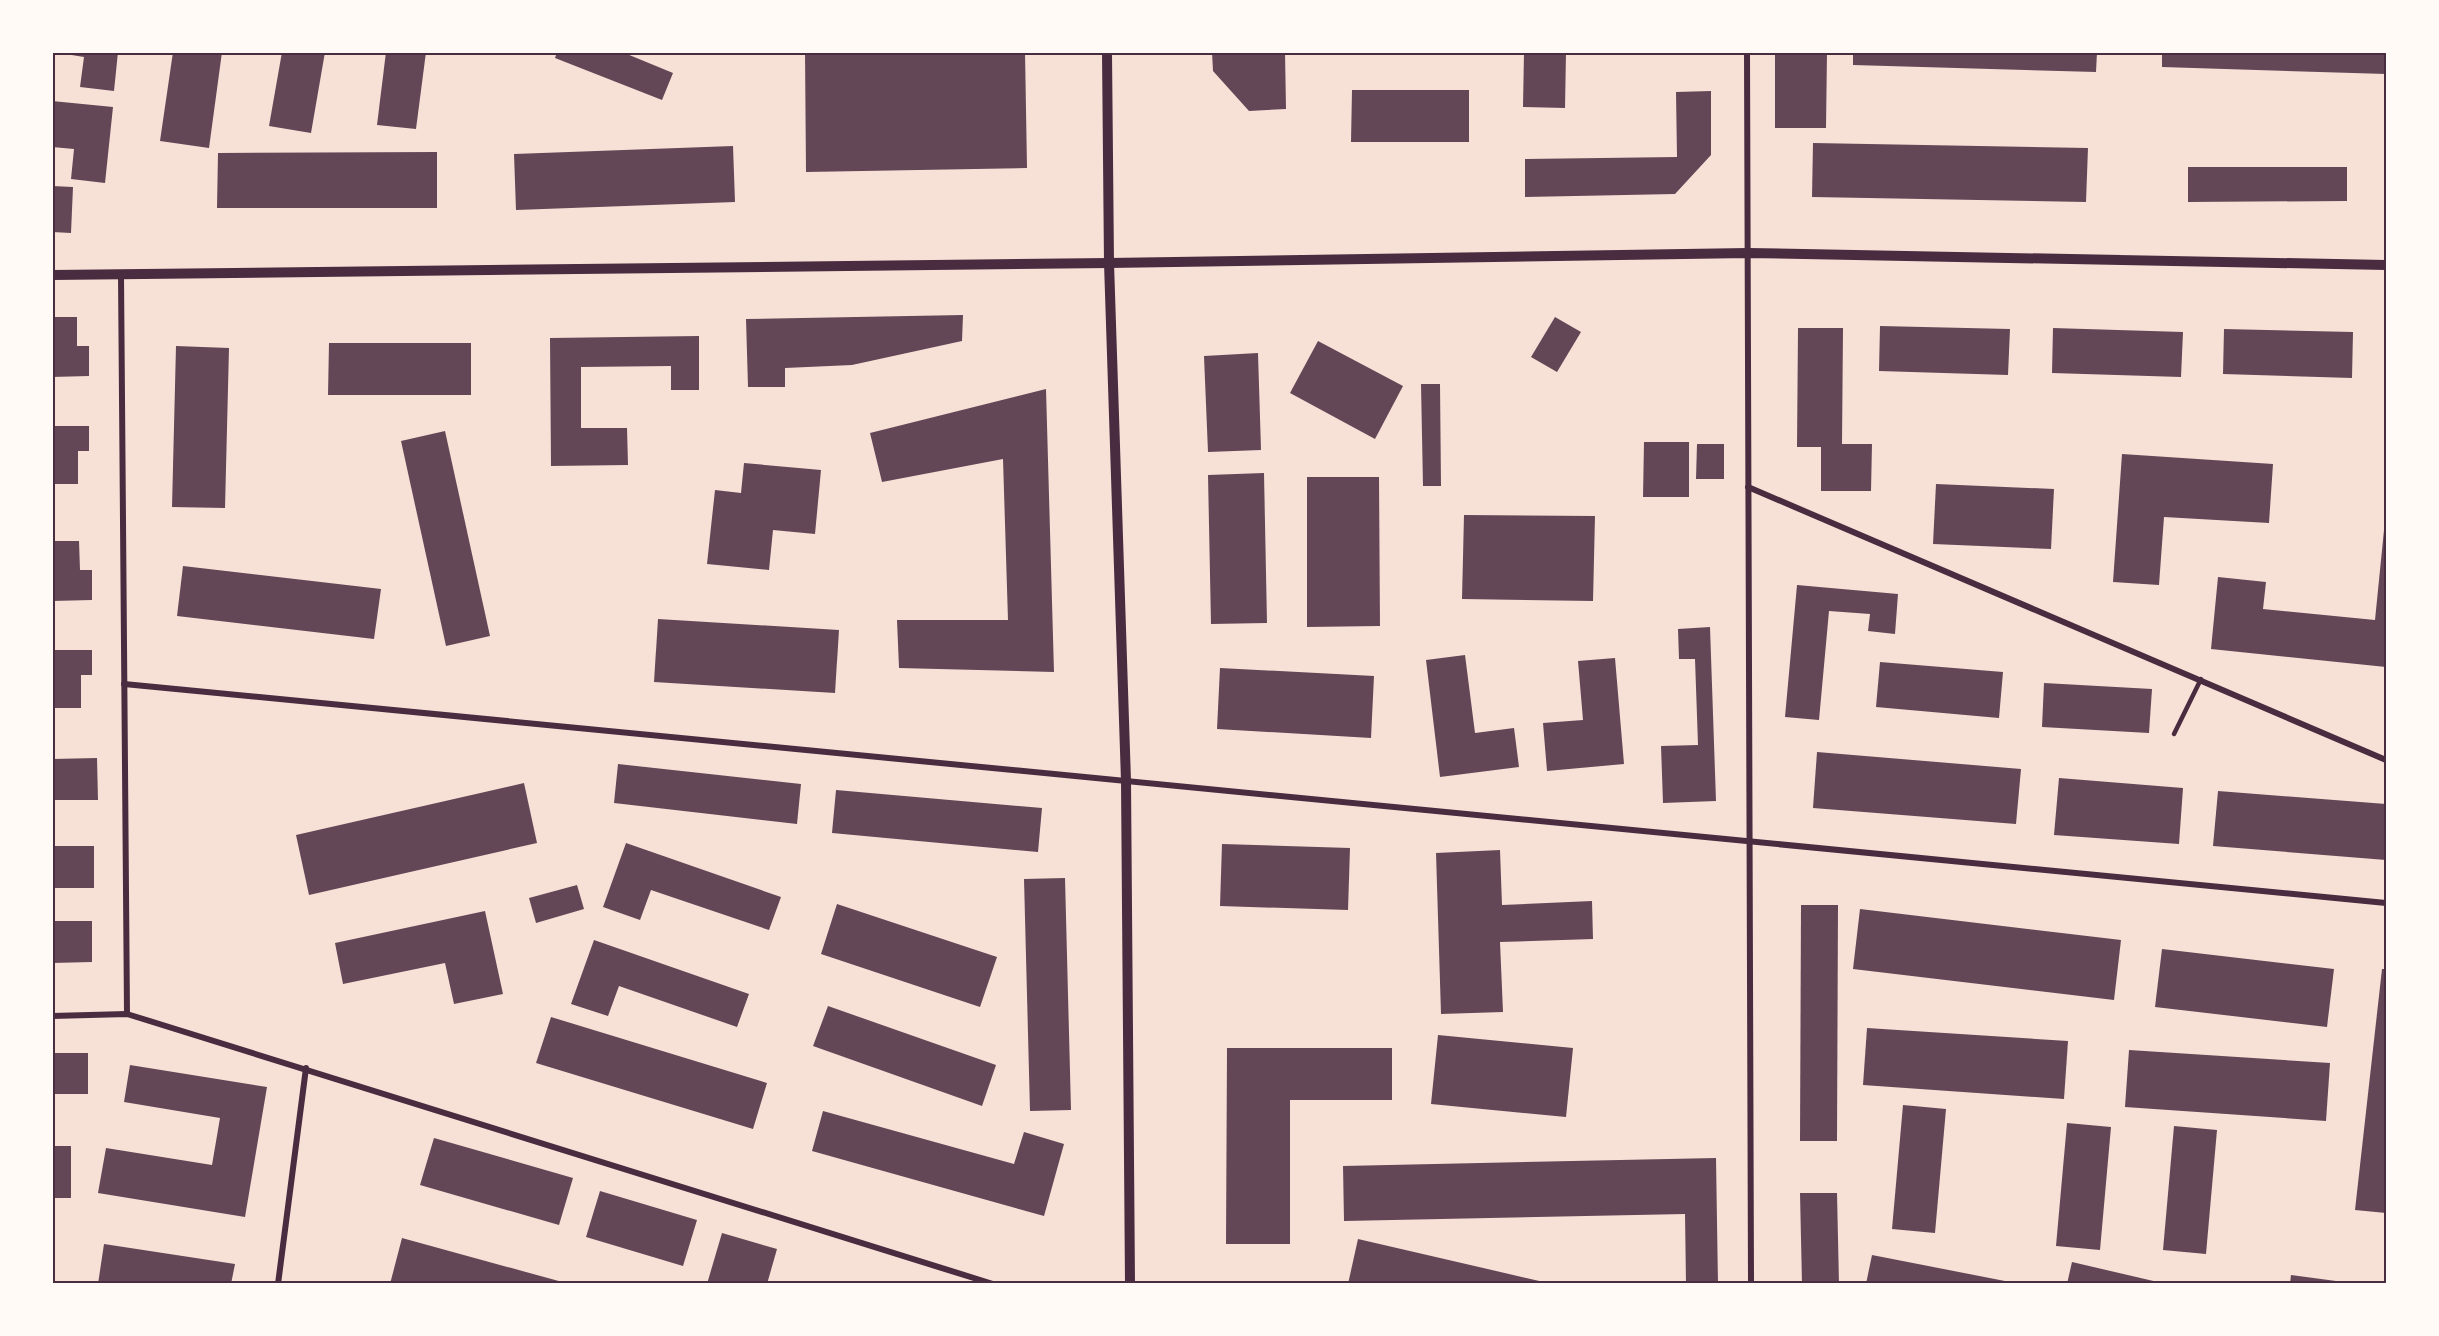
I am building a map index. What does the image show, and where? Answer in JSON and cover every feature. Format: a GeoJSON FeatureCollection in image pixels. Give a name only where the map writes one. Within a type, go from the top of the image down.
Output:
{"type":"FeatureCollection","features":[{"type":"Feature","properties":{"kind":"street"},"geometry":{"type":"LineString","coordinates":[[1107,52],[1109,263],[1126,781],[1130,1284]]}},
{"type":"Feature","properties":{"kind":"street"},"geometry":{"type":"LineString","coordinates":[[1747,52],[1751,1284]]}},
{"type":"Feature","properties":{"kind":"street"},"geometry":{"type":"LineString","coordinates":[[52,275],[1748,254],[2386,265]]}},
{"type":"Feature","properties":{"kind":"street"},"geometry":{"type":"LineString","coordinates":[[122,275],[127,1014]]}},
{"type":"Feature","properties":{"kind":"street"},"geometry":{"type":"LineString","coordinates":[[1748,487],[2386,760]]}},
{"type":"Feature","properties":{"kind":"street"},"geometry":{"type":"LineString","coordinates":[[124,684],[2386,903]]}},
{"type":"Feature","properties":{"kind":"street"},"geometry":{"type":"LineString","coordinates":[[52,1016],[127,1014],[993,1284]]}},
{"type":"Feature","properties":{"kind":"street"},"geometry":{"type":"LineString","coordinates":[[279,1284],[306,1068]]}},
{"type":"Feature","properties":{"kind":"lane"},"geometry":{"type":"LineString","coordinates":[[2174,734],[2201,679]]}},
{"type":"Feature","properties":{"kind":"building"},"geometry":{"type":"Polygon","coordinates":[[[53,52],[118,52],[114,91],[80,87],[84,57],[53,52]]]}},
{"type":"Feature","properties":{"kind":"building"},"geometry":{"type":"Polygon","coordinates":[[[173,52],[222,52],[209,148],[160,141],[173,52]]]}},
{"type":"Feature","properties":{"kind":"building"},"geometry":{"type":"Polygon","coordinates":[[[282,52],[325,52],[311,133],[269,126],[282,52]]]}},
{"type":"Feature","properties":{"kind":"building"},"geometry":{"type":"Polygon","coordinates":[[[386,52],[426,52],[416,129],[377,125],[386,52]]]}},
{"type":"Feature","properties":{"kind":"building"},"geometry":{"type":"Polygon","coordinates":[[[557,52],[622,52],[673,73],[662,100],[555,58],[557,52]]]}},
{"type":"Feature","properties":{"kind":"building"},"geometry":{"type":"Polygon","coordinates":[[[805,52],[1025,52],[1027,168],[806,172],[805,52]]]}},
{"type":"Feature","properties":{"kind":"building"},"geometry":{"type":"Polygon","coordinates":[[[1212,52],[1285,52],[1286,109],[1249,111],[1213,71],[1212,52]]]}},
{"type":"Feature","properties":{"kind":"building"},"geometry":{"type":"Polygon","coordinates":[[[1524,52],[1566,52],[1565,108],[1523,107],[1524,52]]]}},
{"type":"Feature","properties":{"kind":"building"},"geometry":{"type":"Polygon","coordinates":[[[1775,52],[1827,52],[1826,128],[1775,128],[1775,52]]]}},
{"type":"Feature","properties":{"kind":"building"},"geometry":{"type":"Polygon","coordinates":[[[1853,52],[2097,52],[2096,72],[1853,65],[1853,52]]]}},
{"type":"Feature","properties":{"kind":"building"},"geometry":{"type":"Polygon","coordinates":[[[2162,52],[2386,52],[2386,74],[2162,67],[2162,52]]]}},
{"type":"Feature","properties":{"kind":"building"},"geometry":{"type":"Polygon","coordinates":[[[1352,90],[1469,90],[1469,142],[1351,142],[1352,90]]]}},
{"type":"Feature","properties":{"kind":"building"},"geometry":{"type":"Polygon","coordinates":[[[1711,91],[1711,155],[1675,194],[1525,197],[1525,159],[1677,157],[1676,92],[1711,91]]]}},
{"type":"Feature","properties":{"kind":"building"},"geometry":{"type":"Polygon","coordinates":[[[52,101],[113,107],[105,183],[71,179],[74,149],[52,147],[52,101]]]}},
{"type":"Feature","properties":{"kind":"building"},"geometry":{"type":"Polygon","coordinates":[[[1813,143],[2088,148],[2086,202],[1812,197],[1813,143]]]}},
{"type":"Feature","properties":{"kind":"building"},"geometry":{"type":"Polygon","coordinates":[[[733,146],[735,202],[516,210],[514,154],[733,146]]]}},
{"type":"Feature","properties":{"kind":"building"},"geometry":{"type":"Polygon","coordinates":[[[437,152],[437,208],[217,208],[218,153],[437,152]]]}},
{"type":"Feature","properties":{"kind":"building"},"geometry":{"type":"Polygon","coordinates":[[[2188,167],[2347,167],[2347,201],[2188,202],[2188,167]]]}},
{"type":"Feature","properties":{"kind":"building"},"geometry":{"type":"Polygon","coordinates":[[[52,186],[73,187],[71,233],[52,232],[52,186]]]}},
{"type":"Feature","properties":{"kind":"building"},"geometry":{"type":"Polygon","coordinates":[[[963,315],[962,341],[852,365],[785,368],[785,387],[748,387],[746,319],[963,315]]]}},
{"type":"Feature","properties":{"kind":"building"},"geometry":{"type":"Polygon","coordinates":[[[52,317],[77,317],[77,346],[89,346],[89,376],[52,377],[52,317]]]}},
{"type":"Feature","properties":{"kind":"building"},"geometry":{"type":"Polygon","coordinates":[[[1555,317],[1581,332],[1557,372],[1531,357],[1555,317]]]}},
{"type":"Feature","properties":{"kind":"building"},"geometry":{"type":"Polygon","coordinates":[[[1880,326],[2010,329],[2008,375],[1879,371],[1880,326]]]}},
{"type":"Feature","properties":{"kind":"building"},"geometry":{"type":"Polygon","coordinates":[[[1798,328],[1843,328],[1842,444],[1872,444],[1871,491],[1821,491],[1821,447],[1797,447],[1798,328]]]}},
{"type":"Feature","properties":{"kind":"building"},"geometry":{"type":"Polygon","coordinates":[[[2053,328],[2183,332],[2181,377],[2052,373],[2053,328]]]}},
{"type":"Feature","properties":{"kind":"building"},"geometry":{"type":"Polygon","coordinates":[[[2224,329],[2353,332],[2352,378],[2223,374],[2224,329]]]}},
{"type":"Feature","properties":{"kind":"building"},"geometry":{"type":"Polygon","coordinates":[[[699,336],[699,390],[671,390],[671,366],[581,367],[581,428],[627,428],[628,465],[551,466],[550,338],[699,336]]]}},
{"type":"Feature","properties":{"kind":"building"},"geometry":{"type":"Polygon","coordinates":[[[1318,341],[1403,386],[1375,439],[1290,393],[1318,341]]]}},
{"type":"Feature","properties":{"kind":"building"},"geometry":{"type":"Polygon","coordinates":[[[329,343],[471,343],[471,395],[328,395],[329,343]]]}},
{"type":"Feature","properties":{"kind":"building"},"geometry":{"type":"Polygon","coordinates":[[[176,346],[229,348],[225,508],[172,507],[176,346]]]}},
{"type":"Feature","properties":{"kind":"building"},"geometry":{"type":"Polygon","coordinates":[[[1258,353],[1261,450],[1208,452],[1204,356],[1258,353]]]}},
{"type":"Feature","properties":{"kind":"building"},"geometry":{"type":"Polygon","coordinates":[[[1421,384],[1440,384],[1441,486],[1423,486],[1421,384]]]}},
{"type":"Feature","properties":{"kind":"building"},"geometry":{"type":"Polygon","coordinates":[[[1046,389],[1054,672],[899,668],[897,620],[1008,620],[1003,459],[882,482],[870,433],[1046,389]]]}},
{"type":"Feature","properties":{"kind":"building"},"geometry":{"type":"Polygon","coordinates":[[[52,426],[89,426],[89,451],[78,451],[78,484],[52,484],[52,426]]]}},
{"type":"Feature","properties":{"kind":"building"},"geometry":{"type":"Polygon","coordinates":[[[445,431],[490,636],[446,646],[401,441],[445,431]]]}},
{"type":"Feature","properties":{"kind":"building"},"geometry":{"type":"Polygon","coordinates":[[[1644,442],[1689,442],[1689,497],[1643,497],[1644,442]]]}},
{"type":"Feature","properties":{"kind":"building"},"geometry":{"type":"Polygon","coordinates":[[[1697,444],[1724,444],[1724,479],[1696,479],[1697,444]]]}},
{"type":"Feature","properties":{"kind":"building"},"geometry":{"type":"Polygon","coordinates":[[[2122,454],[2273,464],[2269,523],[2164,517],[2159,585],[2113,582],[2122,454]]]}},
{"type":"Feature","properties":{"kind":"building"},"geometry":{"type":"Polygon","coordinates":[[[744,463],[821,470],[815,534],[773,530],[769,570],[707,564],[715,490],[741,493],[744,463]]]}},
{"type":"Feature","properties":{"kind":"building"},"geometry":{"type":"Polygon","coordinates":[[[1264,473],[1267,623],[1211,624],[1208,475],[1264,473]]]}},
{"type":"Feature","properties":{"kind":"building"},"geometry":{"type":"Polygon","coordinates":[[[1307,477],[1379,477],[1380,626],[1307,627],[1307,477]]]}},
{"type":"Feature","properties":{"kind":"building"},"geometry":{"type":"Polygon","coordinates":[[[1936,484],[2054,489],[2051,549],[1933,544],[1936,484]]]}},
{"type":"Feature","properties":{"kind":"building"},"geometry":{"type":"Polygon","coordinates":[[[1464,515],[1595,516],[1593,601],[1462,599],[1464,515]]]}},
{"type":"Feature","properties":{"kind":"building"},"geometry":{"type":"Polygon","coordinates":[[[2385,520],[2386,667],[2211,649],[2218,577],[2266,582],[2263,609],[2375,620],[2385,520]]]}},
{"type":"Feature","properties":{"kind":"building"},"geometry":{"type":"Polygon","coordinates":[[[52,541],[79,541],[80,570],[92,570],[92,600],[52,601],[52,541]]]}},
{"type":"Feature","properties":{"kind":"building"},"geometry":{"type":"Polygon","coordinates":[[[183,566],[381,589],[374,639],[177,616],[183,566]]]}},
{"type":"Feature","properties":{"kind":"building"},"geometry":{"type":"Polygon","coordinates":[[[1797,585],[1898,594],[1895,634],[1868,631],[1870,614],[1829,611],[1819,720],[1785,717],[1797,585]]]}},
{"type":"Feature","properties":{"kind":"building"},"geometry":{"type":"Polygon","coordinates":[[[658,619],[839,630],[835,693],[654,682],[658,619]]]}},
{"type":"Feature","properties":{"kind":"building"},"geometry":{"type":"Polygon","coordinates":[[[1710,627],[1716,801],[1663,803],[1661,746],[1698,745],[1695,659],[1679,659],[1678,629],[1710,627]]]}},
{"type":"Feature","properties":{"kind":"building"},"geometry":{"type":"Polygon","coordinates":[[[52,650],[92,650],[92,675],[81,675],[81,708],[52,708],[52,650]]]}},
{"type":"Feature","properties":{"kind":"building"},"geometry":{"type":"Polygon","coordinates":[[[1465,655],[1475,733],[1514,728],[1519,767],[1440,777],[1426,660],[1465,655]]]}},
{"type":"Feature","properties":{"kind":"building"},"geometry":{"type":"Polygon","coordinates":[[[1615,658],[1624,764],[1547,771],[1543,723],[1583,720],[1578,661],[1615,658]]]}},
{"type":"Feature","properties":{"kind":"building"},"geometry":{"type":"Polygon","coordinates":[[[1880,662],[2003,672],[1999,718],[1876,707],[1880,662]]]}},
{"type":"Feature","properties":{"kind":"building"},"geometry":{"type":"Polygon","coordinates":[[[1220,668],[1374,676],[1371,738],[1217,729],[1220,668]]]}},
{"type":"Feature","properties":{"kind":"building"},"geometry":{"type":"Polygon","coordinates":[[[2044,683],[2152,689],[2149,733],[2042,727],[2044,683]]]}},
{"type":"Feature","properties":{"kind":"building"},"geometry":{"type":"Polygon","coordinates":[[[1817,752],[2021,769],[2016,824],[1813,808],[1817,752]]]}},
{"type":"Feature","properties":{"kind":"building"},"geometry":{"type":"Polygon","coordinates":[[[97,758],[98,800],[52,800],[52,759],[97,758]]]}},
{"type":"Feature","properties":{"kind":"building"},"geometry":{"type":"Polygon","coordinates":[[[618,764],[801,784],[797,824],[614,803],[618,764]]]}},
{"type":"Feature","properties":{"kind":"building"},"geometry":{"type":"Polygon","coordinates":[[[2059,778],[2183,788],[2179,844],[2054,835],[2059,778]]]}},
{"type":"Feature","properties":{"kind":"building"},"geometry":{"type":"Polygon","coordinates":[[[524,783],[537,843],[309,895],[296,835],[524,783]]]}},
{"type":"Feature","properties":{"kind":"building"},"geometry":{"type":"Polygon","coordinates":[[[836,790],[1042,808],[1038,852],[832,833],[836,790]]]}},
{"type":"Feature","properties":{"kind":"building"},"geometry":{"type":"Polygon","coordinates":[[[2218,791],[2386,804],[2386,860],[2213,846],[2218,791]]]}},
{"type":"Feature","properties":{"kind":"building"},"geometry":{"type":"Polygon","coordinates":[[[626,843],[781,897],[769,930],[651,890],[640,920],[603,907],[626,843]]]}},
{"type":"Feature","properties":{"kind":"building"},"geometry":{"type":"Polygon","coordinates":[[[1222,844],[1350,848],[1348,910],[1220,906],[1222,844]]]}},
{"type":"Feature","properties":{"kind":"building"},"geometry":{"type":"Polygon","coordinates":[[[52,846],[94,846],[94,888],[52,888],[52,846]]]}},
{"type":"Feature","properties":{"kind":"building"},"geometry":{"type":"Polygon","coordinates":[[[1500,850],[1502,905],[1592,901],[1593,939],[1500,942],[1503,1012],[1441,1014],[1436,853],[1500,850]]]}},
{"type":"Feature","properties":{"kind":"building"},"geometry":{"type":"Polygon","coordinates":[[[1065,878],[1071,1110],[1030,1111],[1024,879],[1065,878]]]}},
{"type":"Feature","properties":{"kind":"building"},"geometry":{"type":"Polygon","coordinates":[[[577,885],[584,909],[536,923],[529,898],[577,885]]]}},
{"type":"Feature","properties":{"kind":"building"},"geometry":{"type":"Polygon","coordinates":[[[837,904],[997,957],[980,1007],[821,954],[837,904]]]}},
{"type":"Feature","properties":{"kind":"building"},"geometry":{"type":"Polygon","coordinates":[[[1801,905],[1838,905],[1837,1141],[1800,1141],[1801,905]]]}},
{"type":"Feature","properties":{"kind":"building"},"geometry":{"type":"Polygon","coordinates":[[[1860,909],[2121,940],[2114,1000],[1853,969],[1860,909]]]}},
{"type":"Feature","properties":{"kind":"building"},"geometry":{"type":"Polygon","coordinates":[[[485,911],[503,994],[454,1004],[445,963],[343,984],[335,943],[485,911]]]}},
{"type":"Feature","properties":{"kind":"building"},"geometry":{"type":"Polygon","coordinates":[[[52,921],[92,921],[92,962],[52,963],[52,921]]]}},
{"type":"Feature","properties":{"kind":"building"},"geometry":{"type":"Polygon","coordinates":[[[594,940],[749,994],[737,1027],[619,986],[608,1016],[571,1004],[594,940]]]}},
{"type":"Feature","properties":{"kind":"building"},"geometry":{"type":"Polygon","coordinates":[[[2162,949],[2334,969],[2327,1027],[2155,1007],[2162,949]]]}},
{"type":"Feature","properties":{"kind":"building"},"geometry":{"type":"Polygon","coordinates":[[[2382,969],[2386,969],[2386,1213],[2355,1210],[2382,969]]]}},
{"type":"Feature","properties":{"kind":"building"},"geometry":{"type":"Polygon","coordinates":[[[828,1006],[996,1065],[982,1106],[813,1046],[828,1006]]]}},
{"type":"Feature","properties":{"kind":"building"},"geometry":{"type":"Polygon","coordinates":[[[551,1017],[767,1083],[753,1129],[536,1063],[551,1017]]]}},
{"type":"Feature","properties":{"kind":"building"},"geometry":{"type":"Polygon","coordinates":[[[1867,1028],[2068,1041],[2064,1099],[1863,1085],[1867,1028]]]}},
{"type":"Feature","properties":{"kind":"building"},"geometry":{"type":"Polygon","coordinates":[[[1438,1035],[1573,1048],[1566,1117],[1431,1104],[1438,1035]]]}},
{"type":"Feature","properties":{"kind":"building"},"geometry":{"type":"Polygon","coordinates":[[[1227,1048],[1392,1048],[1392,1100],[1290,1100],[1290,1244],[1226,1244],[1227,1048]]]}},
{"type":"Feature","properties":{"kind":"building"},"geometry":{"type":"Polygon","coordinates":[[[2129,1050],[2330,1063],[2326,1121],[2125,1107],[2129,1050]]]}},
{"type":"Feature","properties":{"kind":"building"},"geometry":{"type":"Polygon","coordinates":[[[52,1053],[88,1053],[88,1094],[52,1094],[52,1053]]]}},
{"type":"Feature","properties":{"kind":"building"},"geometry":{"type":"Polygon","coordinates":[[[130,1065],[267,1087],[245,1217],[98,1193],[106,1148],[212,1165],[220,1118],[124,1102],[130,1065]]]}},
{"type":"Feature","properties":{"kind":"building"},"geometry":{"type":"Polygon","coordinates":[[[1903,1105],[1946,1109],[1935,1233],[1892,1229],[1903,1105]]]}},
{"type":"Feature","properties":{"kind":"building"},"geometry":{"type":"Polygon","coordinates":[[[823,1111],[1014,1164],[1024,1132],[1064,1144],[1044,1216],[812,1151],[823,1111]]]}},
{"type":"Feature","properties":{"kind":"building"},"geometry":{"type":"Polygon","coordinates":[[[2067,1123],[2111,1127],[2100,1250],[2056,1246],[2067,1123]]]}},
{"type":"Feature","properties":{"kind":"building"},"geometry":{"type":"Polygon","coordinates":[[[2174,1126],[2217,1130],[2206,1254],[2163,1250],[2174,1126]]]}},
{"type":"Feature","properties":{"kind":"building"},"geometry":{"type":"Polygon","coordinates":[[[434,1138],[573,1178],[559,1225],[420,1185],[434,1138]]]}},
{"type":"Feature","properties":{"kind":"building"},"geometry":{"type":"Polygon","coordinates":[[[52,1146],[71,1146],[71,1198],[52,1198],[52,1146]]]}},
{"type":"Feature","properties":{"kind":"building"},"geometry":{"type":"Polygon","coordinates":[[[1716,1158],[1718,1284],[1686,1284],[1685,1214],[1344,1221],[1343,1166],[1716,1158]]]}},
{"type":"Feature","properties":{"kind":"building"},"geometry":{"type":"Polygon","coordinates":[[[600,1191],[697,1220],[683,1266],[586,1237],[600,1191]]]}},
{"type":"Feature","properties":{"kind":"building"},"geometry":{"type":"Polygon","coordinates":[[[1800,1193],[1837,1193],[1839,1284],[1802,1284],[1800,1193]]]}},
{"type":"Feature","properties":{"kind":"building"},"geometry":{"type":"Polygon","coordinates":[[[722,1233],[777,1249],[767,1284],[707,1284],[722,1233]]]}},
{"type":"Feature","properties":{"kind":"building"},"geometry":{"type":"Polygon","coordinates":[[[402,1238],[566,1283],[566,1284],[390,1284],[402,1238]]]}},
{"type":"Feature","properties":{"kind":"building"},"geometry":{"type":"Polygon","coordinates":[[[1358,1239],[1548,1283],[1548,1284],[1348,1284],[1358,1239]]]}},
{"type":"Feature","properties":{"kind":"building"},"geometry":{"type":"Polygon","coordinates":[[[104,1244],[235,1264],[231,1284],[98,1284],[104,1244]]]}},
{"type":"Feature","properties":{"kind":"building"},"geometry":{"type":"Polygon","coordinates":[[[1872,1255],[2010,1282],[2010,1284],[1866,1284],[1872,1255]]]}},
{"type":"Feature","properties":{"kind":"building"},"geometry":{"type":"Polygon","coordinates":[[[2072,1262],[2162,1283],[2162,1284],[2067,1284],[2072,1262]]]}},
{"type":"Feature","properties":{"kind":"building"},"geometry":{"type":"Polygon","coordinates":[[[2291,1275],[2336,1281],[2336,1284],[2290,1284],[2291,1275]]]}}]}
